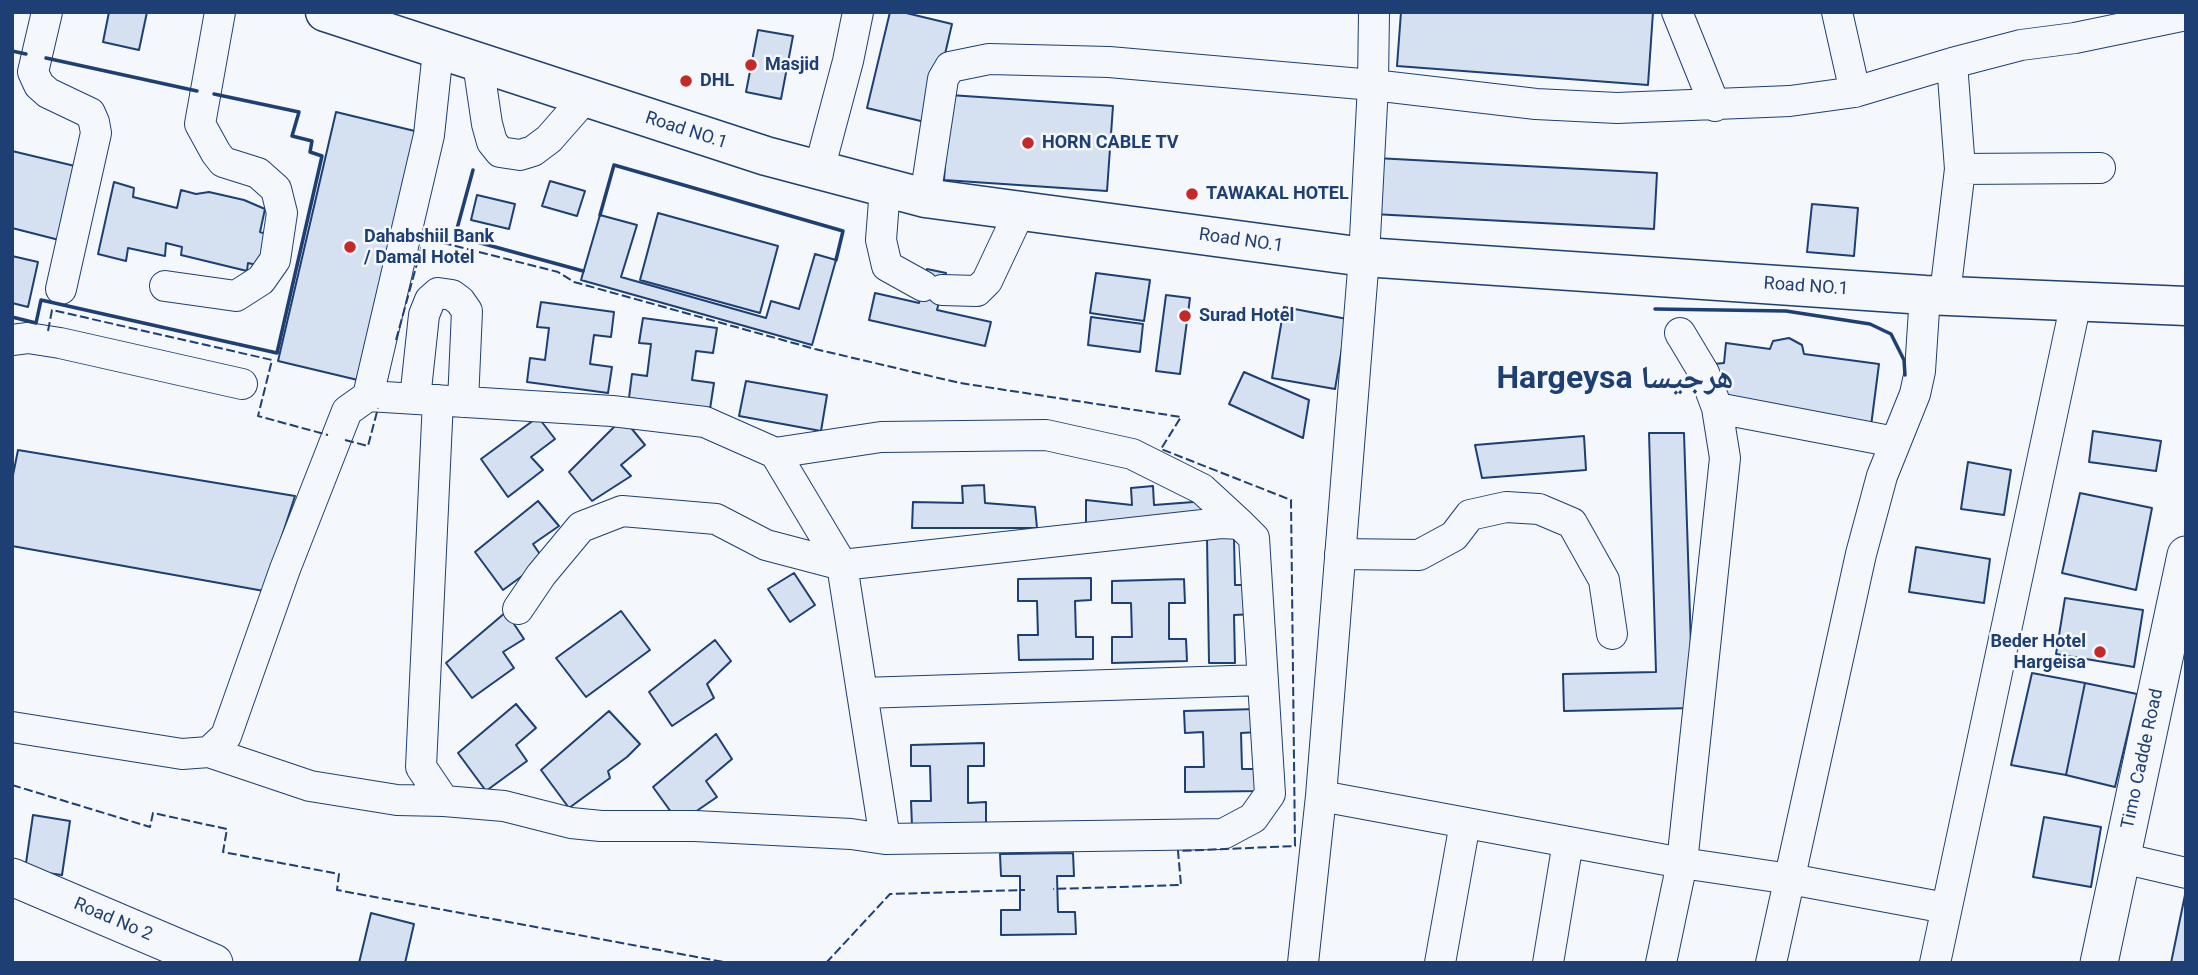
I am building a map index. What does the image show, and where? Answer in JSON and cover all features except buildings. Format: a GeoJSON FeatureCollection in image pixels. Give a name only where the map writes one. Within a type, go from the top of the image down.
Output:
{"type":"FeatureCollection","features":[{"type":"Feature","properties":{"kind":"highway","name":"Road NO.1"},"geometry":{"type":"LineString","coordinates":[[325,12],[395,24],[438,51],[766,156],[925,198],[1364,257],[1935,295],[2186,306]]}},
{"type":"Feature","properties":{"kind":"main road","name":"Timo Cadde Road"},"geometry":{"type":"LineString","coordinates":[[2099,963],[2122,858],[2177,642],[2186,555]]}},
{"type":"Feature","properties":{"kind":"main road","name":"Road No 2"},"geometry":{"type":"LineString","coordinates":[[12,877],[209,962]]}},
{"type":"Feature","properties":{"kind":"street"},"geometry":{"type":"LineString","coordinates":[[47,12],[33,72],[39,85],[48,93],[90,113],[96,133],[61,289]]}},
{"type":"Feature","properties":{"kind":"street"},"geometry":{"type":"LineString","coordinates":[[165,286],[236,296],[261,281],[275,260],[282,213],[276,189],[258,173],[223,162],[200,124],[220,12]]}},
{"type":"Feature","properties":{"kind":"street"},"geometry":{"type":"LineString","coordinates":[[819,170],[858,12]]}},
{"type":"Feature","properties":{"kind":"street"},"geometry":{"type":"LineString","coordinates":[[1303,963],[1321,796],[1364,257],[1374,12]]}},
{"type":"Feature","properties":{"kind":"street"},"geometry":{"type":"LineString","coordinates":[[1677,12],[1715,106]]}},
{"type":"Feature","properties":{"kind":"street"},"geometry":{"type":"LineString","coordinates":[[1836,12],[1855,92]]}},
{"type":"Feature","properties":{"kind":"street"},"geometry":{"type":"LineString","coordinates":[[925,198],[943,79],[950,67],[989,59],[1109,62],[1373,85],[1536,104],[1617,108],[1715,106],[1790,102],[1855,92],[2021,46],[2075,38],[2186,15]]}},
{"type":"Feature","properties":{"kind":"street"},"geometry":{"type":"LineString","coordinates":[[368,396],[429,135],[438,51]]}},
{"type":"Feature","properties":{"kind":"street"},"geometry":{"type":"LineString","coordinates":[[478,63],[486,124],[492,142],[500,152],[520,155],[533,151],[549,139],[584,98]]}},
{"type":"Feature","properties":{"kind":"street"},"geometry":{"type":"LineString","coordinates":[[1771,963],[1861,554],[1882,476],[1915,394],[1920,371],[1960,169],[1952,63]]}},
{"type":"Feature","properties":{"kind":"street"},"geometry":{"type":"LineString","coordinates":[[1960,169],[2099,168]]}},
{"type":"Feature","properties":{"kind":"street"},"geometry":{"type":"LineString","coordinates":[[885,188],[881,240],[887,266],[933,288],[976,291],[987,281],[1020,211]]}},
{"type":"Feature","properties":{"kind":"street"},"geometry":{"type":"LineString","coordinates":[[1936,963],[2076,302]]}},
{"type":"Feature","properties":{"kind":"street"},"geometry":{"type":"LineString","coordinates":[[1661,963],[1682,863],[1725,458],[1717,408],[1703,373],[1679,333]]}},
{"type":"Feature","properties":{"kind":"street"},"geometry":{"type":"LineString","coordinates":[[12,340],[27,338],[60,344],[242,384]]}},
{"type":"Feature","properties":{"kind":"street"},"geometry":{"type":"LineString","coordinates":[[12,727],[182,754],[209,752],[310,786],[397,800],[444,800],[504,806],[571,823],[601,826],[695,826],[851,834],[885,839],[1223,834],[1253,818],[1270,794],[1254,538],[1202,489],[1132,454],[1046,435],[881,437],[775,453],[705,422],[612,411],[368,396],[347,411],[285,569],[226,737],[209,752]]}},
{"type":"Feature","properties":{"kind":"street"},"geometry":{"type":"LineString","coordinates":[[438,400],[421,766],[444,800]]}},
{"type":"Feature","properties":{"kind":"street"},"geometry":{"type":"LineString","coordinates":[[1717,408],[1895,442]]}},
{"type":"Feature","properties":{"kind":"street"},"geometry":{"type":"LineString","coordinates":[[775,453],[842,565],[885,839]]}},
{"type":"Feature","properties":{"kind":"street"},"geometry":{"type":"LineString","coordinates":[[1340,554],[1419,555],[1454,536],[1470,515],[1506,507],[1539,509],[1572,523],[1604,580],[1612,634]]}},
{"type":"Feature","properties":{"kind":"street"},"geometry":{"type":"LineString","coordinates":[[518,608],[541,575],[581,527],[622,512],[716,520],[766,545],[842,565],[1221,523],[1240,524]]}},
{"type":"Feature","properties":{"kind":"street"},"geometry":{"type":"LineString","coordinates":[[862,693],[1264,680]]}},
{"type":"Feature","properties":{"kind":"street"},"geometry":{"type":"LineString","coordinates":[[1321,796],[1682,863],[1790,879],[1946,908]]}},
{"type":"Feature","properties":{"kind":"street"},"geometry":{"type":"LineString","coordinates":[[1440,963],[1465,823]]}},
{"type":"Feature","properties":{"kind":"street"},"geometry":{"type":"LineString","coordinates":[[1548,963],[1568,842]]}},
{"type":"Feature","properties":{"kind":"street"},"geometry":{"type":"LineString","coordinates":[[2122,858],[2186,873]]}},
{"type":"Feature","properties":{"kind":"fence"},"geometry":{"type":"LineString","coordinates":[[396,340],[424,238],[558,272],[574,282],[815,349],[960,383],[1181,417],[1161,449],[1291,500],[1295,846],[1178,851],[1181,885],[1053,889]]}},
{"type":"Feature","properties":{"kind":"fence"},"geometry":{"type":"LineString","coordinates":[[48,331],[52,310],[272,360],[258,416],[328,435]]}},
{"type":"Feature","properties":{"kind":"fence"},"geometry":{"type":"LineString","coordinates":[[345,440],[368,446],[378,408]]}},
{"type":"Feature","properties":{"kind":"fence"},"geometry":{"type":"LineString","coordinates":[[12,785],[150,827],[153,813],[227,829],[223,852],[339,874],[337,890],[729,963]]}},
{"type":"Feature","properties":{"kind":"fence"},"geometry":{"type":"LineString","coordinates":[[826,963],[890,894],[1025,890]]}},
{"type":"Feature","properties":{"kind":"wall"},"geometry":{"type":"LineString","coordinates":[[12,51],[26,54]]}},
{"type":"Feature","properties":{"kind":"wall"},"geometry":{"type":"LineString","coordinates":[[46,58],[197,91]]}},
{"type":"Feature","properties":{"kind":"wall"},"geometry":{"type":"LineString","coordinates":[[12,317],[36,323],[41,300],[277,353],[322,156],[310,152],[312,141],[292,136],[299,112],[214,94]]}},
{"type":"Feature","properties":{"kind":"wall"},"geometry":{"type":"LineString","coordinates":[[600,215],[614,165],[843,231],[836,260]]}},
{"type":"Feature","properties":{"kind":"wall"},"geometry":{"type":"LineString","coordinates":[[473,170],[455,236],[583,271]]}},
{"type":"Feature","properties":{"kind":"wall"},"geometry":{"type":"LineString","coordinates":[[1655,309],[1786,311],[1870,324],[1891,334],[1904,360],[1905,375]]}},
{"type":"Feature","properties":{"kind":"place","name":"Masjid"},"geometry":{"type":"Point","coordinates":[751,65]}},
{"type":"Feature","properties":{"kind":"place","name":"DHL"},"geometry":{"type":"Point","coordinates":[686,81]}},
{"type":"Feature","properties":{"kind":"place","name":"HORN CABLE TV"},"geometry":{"type":"Point","coordinates":[1028,143]}},
{"type":"Feature","properties":{"kind":"place","name":"TAWAKAL HOTEL"},"geometry":{"type":"Point","coordinates":[1192,194]}},
{"type":"Feature","properties":{"kind":"place","name":"Dahabshiil Bank / Damal Hotel"},"geometry":{"type":"Point","coordinates":[350,247]}},
{"type":"Feature","properties":{"kind":"place","name":"Surad Hotel"},"geometry":{"type":"Point","coordinates":[1185,316]}},
{"type":"Feature","properties":{"kind":"place","name":"Beder Hotel Hargeisa"},"geometry":{"type":"Point","coordinates":[2100,652]}},
{"type":"Feature","properties":{"kind":"district","name":"Hargeysa هرجيسا"},"geometry":{"type":"Point","coordinates":[1615,380]}}]}
